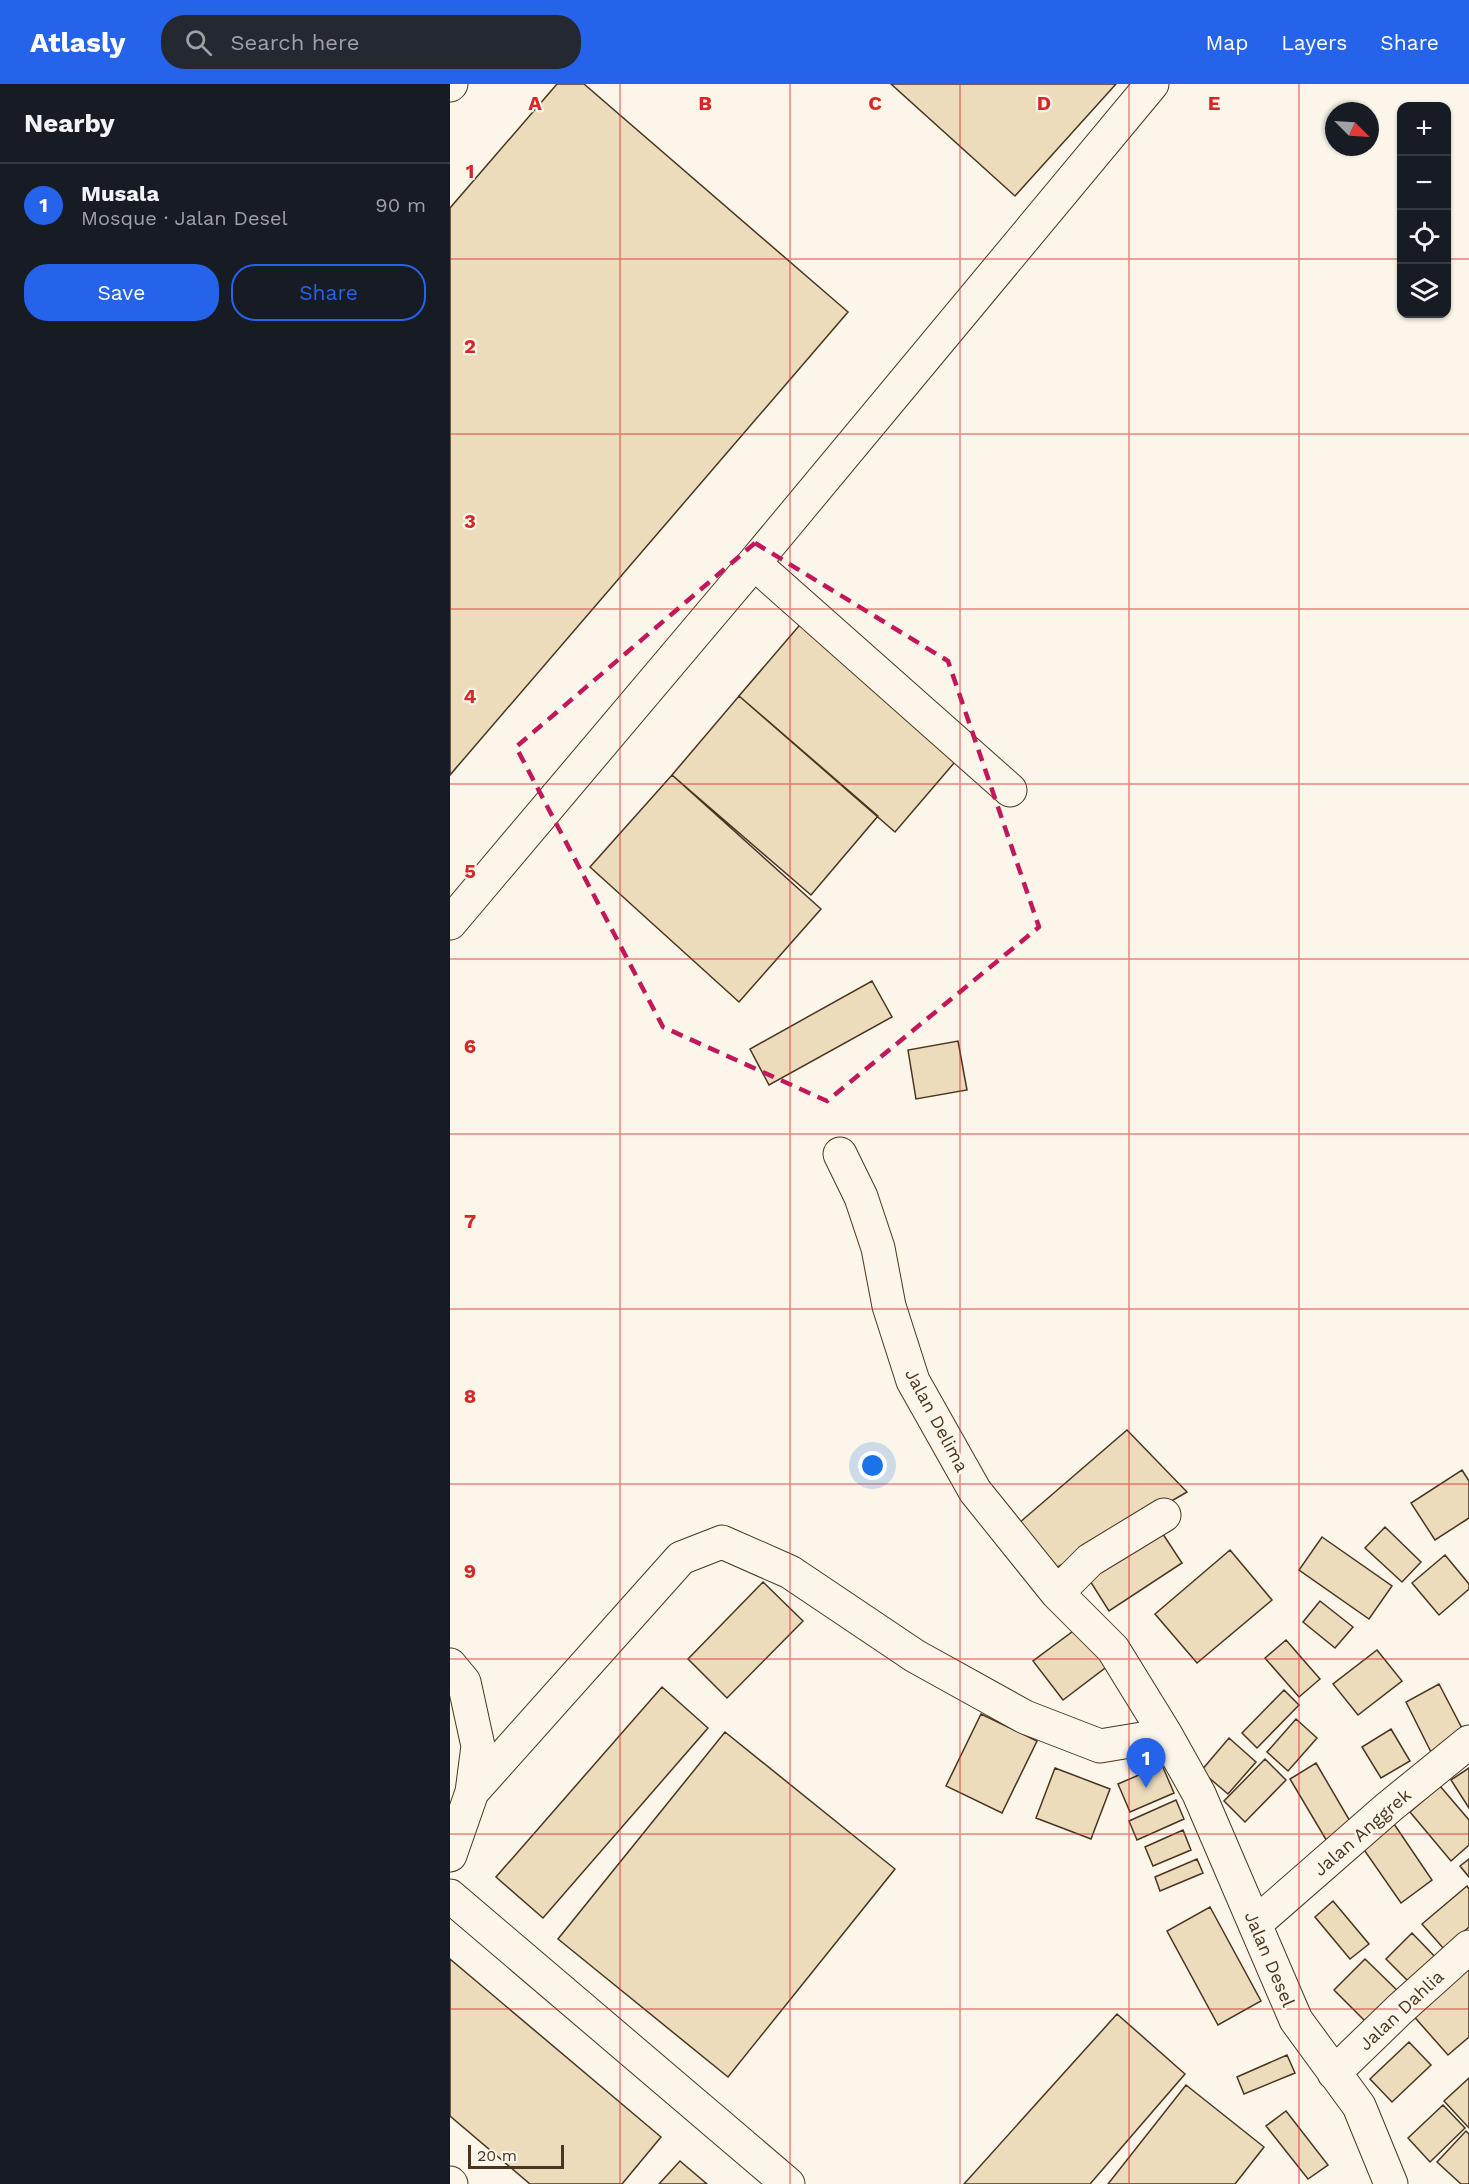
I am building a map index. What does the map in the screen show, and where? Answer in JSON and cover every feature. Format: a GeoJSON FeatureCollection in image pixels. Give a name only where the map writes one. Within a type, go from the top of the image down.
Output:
{"type":"FeatureCollection","features":[{"type":"Feature","properties":{"kind":"street"},"geometry":{"type":"LineString","coordinates":[[450,923],[754,563],[1152,84]]}},
{"type":"Feature","properties":{"kind":"street"},"geometry":{"type":"LineString","coordinates":[[754,563],[1010,790]]}},
{"type":"Feature","properties":{"kind":"street","name":"Jalan Delima"},"geometry":{"type":"LineString","coordinates":[[840,1154],[861,1197],[878,1248],[889,1306],[913,1381],[975,1491],[1057,1593],[1113,1650],[1166,1735]]}},
{"type":"Feature","properties":{"kind":"street"},"geometry":{"type":"LineString","coordinates":[[1057,1593],[1090,1560],[1164,1515]]}},
{"type":"Feature","properties":{"kind":"street"},"geometry":{"type":"LineString","coordinates":[[472,1792],[681,1558],[723,1542],[790,1572],[915,1656],[1025,1717],[1100,1746],[1166,1735]]}},
{"type":"Feature","properties":{"kind":"street"},"geometry":{"type":"LineString","coordinates":[[450,1665],[464,1682],[478,1746],[472,1792],[450,1855]]}},
{"type":"Feature","properties":{"kind":"street","name":"Jalan Desel"},"geometry":{"type":"LineString","coordinates":[[1166,1735],[1199,1794],[1296,2020],[1359,2106],[1389,2182]]}},
{"type":"Feature","properties":{"kind":"street","name":"Jalan Anggrek"},"geometry":{"type":"LineString","coordinates":[[1255,1924],[1389,1807],[1469,1742]]}},
{"type":"Feature","properties":{"kind":"street"},"geometry":{"type":"LineString","coordinates":[[450,1896],[788,2184]]}},
{"type":"Feature","properties":{"kind":"street","name":"Jalan Dahlia"},"geometry":{"type":"LineString","coordinates":[[1334,2073],[1469,1947]]}},
{"type":"Feature","properties":{"kind":"highlighted area"},"geometry":{"type":"Polygon","coordinates":[[[755,543],[948,661],[1039,927],[827,1101],[663,1027],[516,747],[755,543]]]}},
{"type":"Feature","properties":{"kind":"building"},"geometry":{"type":"Polygon","coordinates":[[[557,84],[584,84],[848,312],[450,775],[450,208],[557,84]]]}},
{"type":"Feature","properties":{"kind":"building"},"geometry":{"type":"Polygon","coordinates":[[[891,84],[1116,84],[1015,196],[891,84]]]}},
{"type":"Feature","properties":{"kind":"building"},"geometry":{"type":"Polygon","coordinates":[[[804,620],[960,756],[895,832],[739,696],[804,620]]]}},
{"type":"Feature","properties":{"kind":"building"},"geometry":{"type":"Polygon","coordinates":[[[739,696],[878,816],[811,895],[672,775],[739,696]]]}},
{"type":"Feature","properties":{"kind":"building"},"geometry":{"type":"Polygon","coordinates":[[[672,775],[821,909],[739,1002],[590,867],[672,775]]]}},
{"type":"Feature","properties":{"kind":"building"},"geometry":{"type":"Polygon","coordinates":[[[872,981],[892,1017],[769,1085],[750,1049],[872,981]]]}},
{"type":"Feature","properties":{"kind":"building"},"geometry":{"type":"Polygon","coordinates":[[[958,1041],[967,1090],[916,1099],[908,1050],[958,1041]]]}},
{"type":"Feature","properties":{"kind":"building"},"geometry":{"type":"Polygon","coordinates":[[[1127,1430],[1187,1492],[1056,1568],[1019,1523],[1127,1430]]]}},
{"type":"Feature","properties":{"kind":"building"},"geometry":{"type":"Polygon","coordinates":[[[1462,1470],[1469,1481],[1469,1518],[1435,1540],[1411,1503],[1462,1470]]]}},
{"type":"Feature","properties":{"kind":"building"},"geometry":{"type":"Polygon","coordinates":[[[1157,1525],[1182,1563],[1109,1611],[1085,1573],[1157,1525]]]}},
{"type":"Feature","properties":{"kind":"building"},"geometry":{"type":"Polygon","coordinates":[[[1385,1527],[1421,1562],[1402,1582],[1365,1548],[1385,1527]]]}},
{"type":"Feature","properties":{"kind":"building"},"geometry":{"type":"Polygon","coordinates":[[[1322,1537],[1392,1586],[1369,1619],[1299,1570],[1322,1537]]]}},
{"type":"Feature","properties":{"kind":"building"},"geometry":{"type":"Polygon","coordinates":[[[1230,1550],[1272,1600],[1197,1663],[1155,1614],[1230,1550]]]}},
{"type":"Feature","properties":{"kind":"building"},"geometry":{"type":"Polygon","coordinates":[[[1445,1555],[1469,1584],[1469,1589],[1439,1615],[1412,1583],[1445,1555]]]}},
{"type":"Feature","properties":{"kind":"building"},"geometry":{"type":"Polygon","coordinates":[[[763,1582],[803,1621],[727,1698],[688,1659],[763,1582]]]}},
{"type":"Feature","properties":{"kind":"building"},"geometry":{"type":"Polygon","coordinates":[[[1320,1601],[1353,1627],[1335,1648],[1303,1622],[1320,1601]]]}},
{"type":"Feature","properties":{"kind":"building"},"geometry":{"type":"Polygon","coordinates":[[[1080,1626],[1109,1665],[1063,1700],[1033,1661],[1080,1626]]]}},
{"type":"Feature","properties":{"kind":"building"},"geometry":{"type":"Polygon","coordinates":[[[1286,1640],[1320,1679],[1299,1697],[1265,1658],[1286,1640]]]}},
{"type":"Feature","properties":{"kind":"building"},"geometry":{"type":"Polygon","coordinates":[[[1377,1650],[1402,1681],[1358,1715],[1333,1684],[1377,1650]]]}},
{"type":"Feature","properties":{"kind":"building"},"geometry":{"type":"Polygon","coordinates":[[[1439,1684],[1466,1736],[1432,1754],[1406,1702],[1439,1684]]]}},
{"type":"Feature","properties":{"kind":"building"},"geometry":{"type":"Polygon","coordinates":[[[662,1687],[708,1728],[543,1918],[496,1877],[662,1687]]]}},
{"type":"Feature","properties":{"kind":"building"},"geometry":{"type":"Polygon","coordinates":[[[1284,1690],[1299,1705],[1257,1748],[1242,1733],[1284,1690]]]}},
{"type":"Feature","properties":{"kind":"building"},"geometry":{"type":"Polygon","coordinates":[[[981,1714],[1037,1741],[1002,1813],[946,1786],[981,1714]]]}},
{"type":"Feature","properties":{"kind":"building"},"geometry":{"type":"Polygon","coordinates":[[[1296,1719],[1317,1738],[1288,1771],[1267,1752],[1296,1719]]]}},
{"type":"Feature","properties":{"kind":"building"},"geometry":{"type":"Polygon","coordinates":[[[1391,1729],[1410,1761],[1381,1778],[1362,1747],[1391,1729]]]}},
{"type":"Feature","properties":{"kind":"building"},"geometry":{"type":"Polygon","coordinates":[[[725,1732],[895,1869],[728,2077],[558,1939],[725,1732]]]}},
{"type":"Feature","properties":{"kind":"building"},"geometry":{"type":"Polygon","coordinates":[[[1229,1738],[1256,1762],[1228,1794],[1201,1771],[1229,1738]]]}},
{"type":"Feature","properties":{"kind":"building"},"geometry":{"type":"Polygon","coordinates":[[[1265,1759],[1286,1780],[1245,1822],[1224,1801],[1265,1759]]]}},
{"type":"Feature","properties":{"kind":"building"},"geometry":{"type":"Polygon","coordinates":[[[1316,1763],[1354,1828],[1328,1843],[1290,1779],[1316,1763]]]}},
{"type":"Feature","properties":{"kind":"building"},"geometry":{"type":"Polygon","coordinates":[[[1162,1765],[1174,1793],[1130,1812],[1118,1784],[1162,1765]]]}},
{"type":"Feature","properties":{"kind":"building"},"geometry":{"type":"Polygon","coordinates":[[[1055,1768],[1110,1789],[1091,1839],[1036,1818],[1055,1768]]]}},
{"type":"Feature","properties":{"kind":"building"},"geometry":{"type":"Polygon","coordinates":[[[1469,1768],[1469,1808],[1451,1780],[1469,1768]]]}},
{"type":"Feature","properties":{"kind":"building"},"geometry":{"type":"Polygon","coordinates":[[[1440,1786],[1469,1820],[1469,1845],[1451,1861],[1410,1812],[1440,1786]]]}},
{"type":"Feature","properties":{"kind":"building"},"geometry":{"type":"Polygon","coordinates":[[[1176,1800],[1184,1819],[1137,1840],[1129,1821],[1176,1800]]]}},
{"type":"Feature","properties":{"kind":"building"},"geometry":{"type":"Polygon","coordinates":[[[1392,1821],[1432,1880],[1401,1903],[1360,1844],[1392,1821]]]}},
{"type":"Feature","properties":{"kind":"building"},"geometry":{"type":"Polygon","coordinates":[[[1183,1830],[1191,1850],[1153,1866],[1145,1847],[1183,1830]]]}},
{"type":"Feature","properties":{"kind":"building"},"geometry":{"type":"Polygon","coordinates":[[[1197,1859],[1203,1873],[1160,1891],[1155,1877],[1197,1859]]]}},
{"type":"Feature","properties":{"kind":"building"},"geometry":{"type":"Polygon","coordinates":[[[1469,1859],[1469,1877],[1460,1866],[1469,1859]]]}},
{"type":"Feature","properties":{"kind":"building"},"geometry":{"type":"Polygon","coordinates":[[[1467,1886],[1469,1889],[1469,1927],[1444,1949],[1422,1924],[1467,1886]]]}},
{"type":"Feature","properties":{"kind":"building"},"geometry":{"type":"Polygon","coordinates":[[[1333,1901],[1369,1944],[1350,1959],[1315,1917],[1333,1901]]]}},
{"type":"Feature","properties":{"kind":"building"},"geometry":{"type":"Polygon","coordinates":[[[1210,1907],[1261,2001],[1218,2025],[1167,1931],[1210,1907]]]}},
{"type":"Feature","properties":{"kind":"building"},"geometry":{"type":"Polygon","coordinates":[[[1412,1933],[1441,1963],[1416,1989],[1386,1959],[1412,1933]]]}},
{"type":"Feature","properties":{"kind":"building"},"geometry":{"type":"Polygon","coordinates":[[[450,1959],[661,2137],[622,2184],[530,2184],[450,2116],[450,1959]]]}},
{"type":"Feature","properties":{"kind":"building"},"geometry":{"type":"Polygon","coordinates":[[[1365,1959],[1402,1995],[1371,2027],[1334,1990],[1365,1959]]]}},
{"type":"Feature","properties":{"kind":"building"},"geometry":{"type":"Polygon","coordinates":[[[1469,1960],[1469,2037],[1448,2055],[1410,2012],[1469,1960]]]}},
{"type":"Feature","properties":{"kind":"building"},"geometry":{"type":"Polygon","coordinates":[[[1117,2014],[1185,2074],[1090,2184],[964,2184],[1117,2014]]]}},
{"type":"Feature","properties":{"kind":"building"},"geometry":{"type":"Polygon","coordinates":[[[1409,2042],[1431,2065],[1392,2102],[1370,2079],[1409,2042]]]}},
{"type":"Feature","properties":{"kind":"building"},"geometry":{"type":"Polygon","coordinates":[[[1287,2055],[1295,2073],[1244,2094],[1237,2077],[1287,2055]]]}},
{"type":"Feature","properties":{"kind":"building"},"geometry":{"type":"Polygon","coordinates":[[[1469,2078],[1469,2128],[1444,2101],[1469,2078]]]}},
{"type":"Feature","properties":{"kind":"building"},"geometry":{"type":"Polygon","coordinates":[[[1186,2085],[1264,2147],[1235,2184],[1108,2184],[1186,2085]]]}},
{"type":"Feature","properties":{"kind":"building"},"geometry":{"type":"Polygon","coordinates":[[[1443,2105],[1465,2128],[1430,2162],[1408,2138],[1443,2105]]]}},
{"type":"Feature","properties":{"kind":"building"},"geometry":{"type":"Polygon","coordinates":[[[1286,2111],[1328,2165],[1308,2179],[1266,2126],[1286,2111]]]}},
{"type":"Feature","properties":{"kind":"building"},"geometry":{"type":"Polygon","coordinates":[[[1466,2131],[1469,2134],[1469,2184],[1461,2184],[1437,2162],[1466,2131]]]}},
{"type":"Feature","properties":{"kind":"building"},"geometry":{"type":"Polygon","coordinates":[[[680,2161],[707,2184],[659,2184],[680,2161]]]}},
{"type":"Feature","properties":{"kind":"place","name":"Musala"},"geometry":{"type":"Point","coordinates":[1146,1788]}}]}
